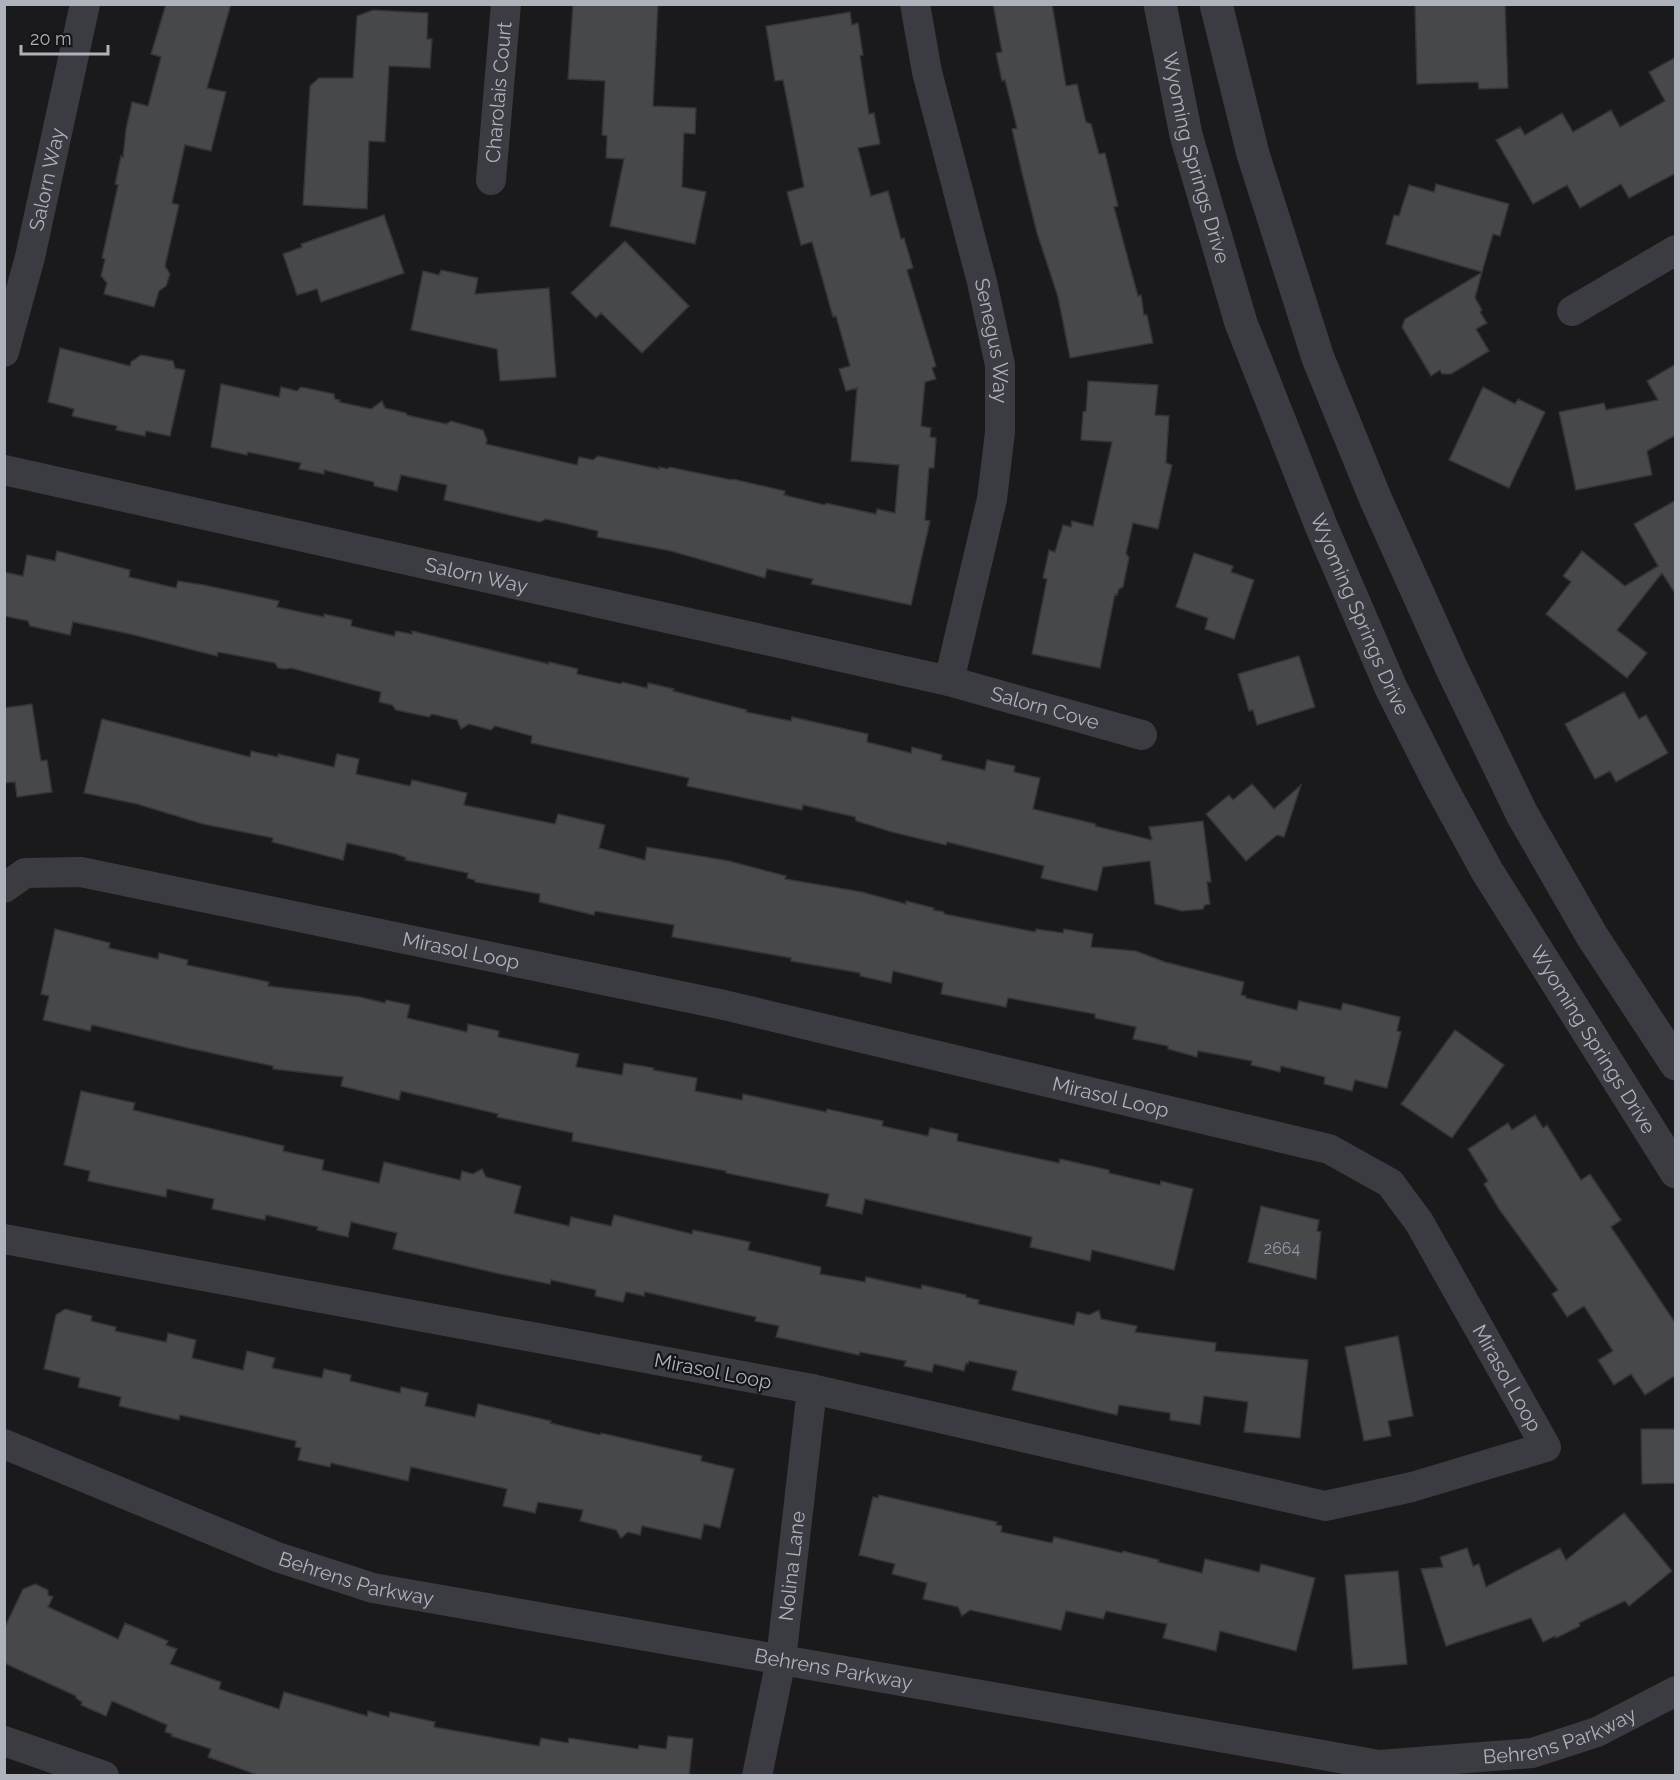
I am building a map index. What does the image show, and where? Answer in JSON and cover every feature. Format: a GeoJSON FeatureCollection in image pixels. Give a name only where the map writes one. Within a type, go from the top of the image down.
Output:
{"type":"FeatureCollection","features":[{"type":"Feature","properties":{"kind":"street","name":"Salorn Way"},"geometry":{"type":"LineString","coordinates":[[4,352],[30,258],[86,4]]}},
{"type":"Feature","properties":{"kind":"street","name":"Charolais Court"},"geometry":{"type":"LineString","coordinates":[[491,180],[506,4]]}},
{"type":"Feature","properties":{"kind":"street","name":"Senegus Way"},"geometry":{"type":"LineString","coordinates":[[915,4],[927,72],[982,282],[1000,365],[1000,432],[992,499],[949,681]]}},
{"type":"Feature","properties":{"kind":"street","name":"Wyoming Springs Drive"},"geometry":{"type":"LineString","coordinates":[[1160,4],[1186,135],[1241,323],[1322,528],[1391,688],[1487,871],[1676,1172]]}},
{"type":"Feature","properties":{"kind":"street"},"geometry":{"type":"LineString","coordinates":[[1216,4],[1253,154],[1318,358],[1377,500],[1452,669],[1522,814],[1592,936],[1676,1064]]}},
{"type":"Feature","properties":{"kind":"street"},"geometry":{"type":"LineString","coordinates":[[1572,311],[1676,250]]}},
{"type":"Feature","properties":{"kind":"street","name":"Salorn Way"},"geometry":{"type":"LineString","coordinates":[[4,470],[949,681]]}},
{"type":"Feature","properties":{"kind":"street","name":"Salorn Cove"},"geometry":{"type":"LineString","coordinates":[[949,681],[1142,735]]}},
{"type":"Feature","properties":{"kind":"street","name":"Mirasol Loop"},"geometry":{"type":"LineString","coordinates":[[4,888],[25,873],[81,872],[724,1005],[1329,1149],[1390,1183],[1419,1221],[1546,1447],[1412,1487],[1325,1506],[812,1389],[4,1239]]}},
{"type":"Feature","properties":{"kind":"street","name":"Nolina Lane"},"geometry":{"type":"LineString","coordinates":[[757,1776],[781,1660],[812,1389]]}},
{"type":"Feature","properties":{"kind":"street","name":"Behrens Parkway"},"geometry":{"type":"LineString","coordinates":[[4,1444],[277,1557],[373,1588],[1379,1770],[1532,1753],[1597,1732],[1676,1691]]}},
{"type":"Feature","properties":{"kind":"street"},"geometry":{"type":"LineString","coordinates":[[4,1741],[104,1776]]}},
{"type":"Feature","properties":{"kind":"building"},"geometry":{"type":"Polygon","coordinates":[[[166,4],[231,4],[207,88],[226,92],[211,151],[185,145],[172,203],[179,205],[165,266],[170,274],[166,286],[159,291],[154,307],[104,294],[107,283],[101,276],[105,259],[102,258],[118,185],[115,184],[121,156],[123,157],[132,102],[148,106],[161,57],[151,54],[166,4]]]}},
{"type":"Feature","properties":{"kind":"building"},"geometry":{"type":"Polygon","coordinates":[[[573,4],[658,4],[653,106],[696,108],[695,134],[684,133],[682,187],[706,192],[695,244],[610,226],[624,159],[606,158],[607,136],[602,135],[605,81],[568,79],[573,4]]]}},
{"type":"Feature","properties":{"kind":"building"},"geometry":{"type":"Polygon","coordinates":[[[993,4],[1052,4],[1066,86],[1077,84],[1086,122],[1091,124],[1099,154],[1105,153],[1118,206],[1114,207],[1138,296],[1141,295],[1144,315],[1147,315],[1153,343],[1070,358],[1058,297],[1037,233],[1012,129],[1017,128],[996,53],[1002,52],[993,4]]]}},
{"type":"Feature","properties":{"kind":"building"},"geometry":{"type":"Polygon","coordinates":[[[1415,4],[1505,4],[1508,88],[1479,89],[1478,82],[1417,84],[1415,4]]]}},
{"type":"Feature","properties":{"kind":"building"},"geometry":{"type":"Polygon","coordinates":[[[373,10],[428,13],[427,39],[432,39],[430,68],[389,66],[385,142],[369,141],[367,209],[303,205],[310,86],[319,78],[353,78],[357,16],[373,10]]]}},
{"type":"Feature","properties":{"kind":"building"},"geometry":{"type":"Polygon","coordinates":[[[850,12],[852,25],[858,23],[863,55],[860,56],[869,114],[874,113],[880,144],[858,148],[871,196],[888,191],[901,239],[904,238],[913,268],[907,270],[936,366],[932,368],[936,379],[925,382],[921,426],[931,428],[930,437],[936,438],[934,468],[929,468],[925,520],[930,521],[911,605],[811,584],[813,579],[767,569],[765,578],[671,551],[597,537],[598,531],[546,519],[540,522],[444,500],[447,485],[401,475],[397,491],[374,486],[374,482],[324,470],[324,474],[299,469],[301,463],[211,447],[221,384],[279,397],[281,387],[297,391],[301,387],[334,394],[335,399],[340,400],[339,402],[371,409],[382,401],[385,408],[407,415],[446,424],[451,421],[483,430],[487,440],[486,444],[577,465],[579,457],[593,460],[598,456],[659,469],[659,467],[668,469],[669,467],[733,479],[785,491],[784,495],[825,505],[826,503],[876,514],[877,509],[895,513],[899,465],[851,461],[857,388],[846,391],[839,369],[850,366],[836,316],[833,317],[812,242],[801,245],[787,192],[804,187],[783,80],[775,81],[766,26],[850,12]]]}},
{"type":"Feature","properties":{"kind":"building"},"geometry":{"type":"Polygon","coordinates":[[[1676,57],[1676,173],[1629,198],[1621,184],[1580,208],[1567,185],[1533,204],[1496,140],[1520,127],[1525,135],[1562,113],[1573,132],[1611,110],[1620,127],[1665,101],[1649,72],[1676,57]]]}},
{"type":"Feature","properties":{"kind":"building"},"geometry":{"type":"Polygon","coordinates":[[[1436,184],[1509,204],[1500,236],[1493,234],[1482,272],[1386,244],[1394,215],[1399,216],[1409,185],[1434,192],[1436,184]]]}},
{"type":"Feature","properties":{"kind":"building"},"geometry":{"type":"Polygon","coordinates":[[[384,215],[404,273],[321,302],[317,289],[297,295],[283,254],[302,247],[301,244],[384,215]]]}},
{"type":"Feature","properties":{"kind":"building"},"geometry":{"type":"Polygon","coordinates":[[[625,241],[689,306],[642,353],[601,313],[596,318],[571,293],[625,241]]]}},
{"type":"Feature","properties":{"kind":"building"},"geometry":{"type":"Polygon","coordinates":[[[441,270],[478,278],[475,294],[549,288],[556,377],[500,381],[497,349],[411,330],[423,271],[439,275],[441,270]]]}},
{"type":"Feature","properties":{"kind":"building"},"geometry":{"type":"Polygon","coordinates":[[[1482,272],[1475,298],[1487,323],[1476,329],[1489,351],[1451,374],[1442,374],[1440,370],[1431,376],[1402,327],[1405,319],[1482,272]]]}},
{"type":"Feature","properties":{"kind":"building"},"geometry":{"type":"Polygon","coordinates":[[[60,348],[130,366],[131,362],[141,355],[173,361],[175,368],[185,370],[170,436],[146,431],[145,436],[116,430],[117,426],[72,416],[74,409],[48,402],[60,348]]]}},
{"type":"Feature","properties":{"kind":"building"},"geometry":{"type":"Polygon","coordinates":[[[1676,364],[1676,435],[1647,451],[1652,475],[1576,490],[1559,412],[1604,403],[1606,410],[1658,400],[1647,381],[1676,364]]]}},
{"type":"Feature","properties":{"kind":"building"},"geometry":{"type":"Polygon","coordinates":[[[1088,381],[1158,385],[1155,415],[1169,416],[1166,463],[1172,465],[1158,529],[1133,523],[1126,553],[1129,558],[1123,587],[1119,589],[1117,595],[1115,594],[1100,668],[1032,654],[1047,579],[1043,578],[1049,550],[1055,552],[1063,525],[1071,527],[1072,521],[1093,526],[1112,442],[1081,440],[1088,381]]]}},
{"type":"Feature","properties":{"kind":"building"},"geometry":{"type":"Polygon","coordinates":[[[1483,387],[1515,404],[1518,399],[1545,412],[1509,488],[1449,460],[1483,387]]]}},
{"type":"Feature","properties":{"kind":"building"},"geometry":{"type":"Polygon","coordinates":[[[1676,500],[1676,595],[1662,573],[1617,630],[1647,653],[1627,678],[1546,614],[1571,582],[1563,576],[1582,551],[1625,586],[1658,566],[1634,524],[1676,500]]]}},
{"type":"Feature","properties":{"kind":"building"},"geometry":{"type":"Polygon","coordinates":[[[57,551],[130,570],[129,577],[176,588],[178,581],[204,585],[279,601],[277,607],[324,617],[324,614],[352,620],[351,626],[394,636],[396,631],[412,634],[412,631],[578,669],[577,674],[621,684],[622,682],[647,688],[648,683],[747,710],[746,712],[791,721],[792,717],[868,734],[867,742],[911,753],[912,747],[942,755],[941,760],[985,770],[987,760],[1015,766],[1014,772],[1040,778],[1033,809],[1152,840],[1149,827],[1203,821],[1211,882],[1207,882],[1210,904],[1205,905],[1203,909],[1182,911],[1155,904],[1150,861],[1103,867],[1097,891],[1041,878],[1044,866],[947,842],[946,845],[892,832],[856,821],[855,817],[803,805],[802,810],[687,786],[689,778],[531,743],[532,736],[495,726],[491,730],[469,724],[461,729],[457,720],[432,714],[429,717],[396,710],[392,705],[379,702],[381,692],[291,668],[278,668],[275,663],[218,652],[217,656],[73,622],[70,635],[30,626],[28,621],[4,616],[4,572],[23,576],[27,555],[55,561],[57,551]]]}},
{"type":"Feature","properties":{"kind":"building"},"geometry":{"type":"Polygon","coordinates":[[[1194,553],[1233,566],[1231,572],[1254,580],[1234,639],[1205,629],[1208,618],[1176,607],[1194,553]]]}},
{"type":"Feature","properties":{"kind":"building"},"geometry":{"type":"Polygon","coordinates":[[[1299,656],[1315,707],[1257,725],[1253,710],[1249,711],[1238,674],[1299,656]]]}},
{"type":"Feature","properties":{"kind":"building"},"geometry":{"type":"Polygon","coordinates":[[[1624,692],[1639,719],[1646,715],[1668,753],[1616,782],[1610,771],[1595,779],[1565,724],[1624,692]]]}},
{"type":"Feature","properties":{"kind":"building"},"geometry":{"type":"Polygon","coordinates":[[[32,704],[41,761],[47,760],[52,792],[17,797],[15,782],[4,783],[4,708],[32,704]]]}},
{"type":"Feature","properties":{"kind":"building"},"geometry":{"type":"Polygon","coordinates":[[[102,719],[250,757],[251,751],[278,757],[278,754],[334,767],[337,754],[359,759],[356,774],[410,786],[412,780],[467,793],[464,805],[555,824],[558,814],[605,825],[599,848],[645,860],[647,847],[729,861],[786,876],[785,879],[862,892],[906,904],[906,901],[934,908],[933,910],[944,912],[944,914],[1035,932],[1036,929],[1063,933],[1064,929],[1093,934],[1091,947],[1136,951],[1165,962],[1244,982],[1241,995],[1246,998],[1297,1010],[1299,1001],[1341,1010],[1343,1003],[1400,1017],[1397,1031],[1401,1032],[1387,1088],[1355,1080],[1352,1091],[1324,1084],[1325,1077],[1281,1066],[1280,1072],[1251,1065],[1252,1061],[1198,1051],[1197,1057],[1168,1049],[1168,1046],[1133,1039],[1136,1027],[1095,1018],[1095,1014],[1008,998],[1006,1007],[941,994],[943,983],[893,971],[891,983],[860,976],[860,973],[791,961],[791,958],[672,937],[674,925],[595,911],[594,915],[539,902],[540,894],[475,882],[467,878],[468,873],[405,860],[406,858],[396,854],[347,843],[343,860],[272,842],[273,838],[203,824],[137,804],[84,793],[102,719]]]}},
{"type":"Feature","properties":{"kind":"building"},"geometry":{"type":"Polygon","coordinates":[[[1252,784],[1274,809],[1301,785],[1284,837],[1277,835],[1246,861],[1206,814],[1229,795],[1233,800],[1252,784]]]}},
{"type":"Feature","properties":{"kind":"building"},"geometry":{"type":"Polygon","coordinates":[[[55,929],[110,943],[109,948],[158,959],[159,953],[188,960],[187,965],[269,982],[268,986],[410,1005],[407,1018],[467,1032],[468,1024],[499,1031],[498,1037],[579,1054],[576,1067],[622,1075],[624,1063],[654,1068],[653,1070],[697,1078],[695,1091],[742,1100],[743,1094],[826,1112],[827,1109],[883,1121],[882,1126],[928,1136],[930,1128],[958,1134],[957,1141],[1059,1163],[1060,1159],[1160,1185],[1161,1181],[1193,1189],[1174,1270],[1092,1250],[1090,1261],[1030,1247],[1032,1237],[865,1199],[862,1214],[826,1206],[829,1194],[572,1141],[573,1133],[497,1117],[498,1114],[401,1091],[399,1100],[341,1086],[343,1077],[273,1069],[273,1066],[92,1025],[90,1031],[43,1020],[49,996],[41,994],[55,929]]]}},
{"type":"Feature","properties":{"kind":"building"},"geometry":{"type":"Polygon","coordinates":[[[1455,1030],[1504,1065],[1452,1138],[1401,1104],[1455,1030]]]}},
{"type":"Feature","properties":{"kind":"building"},"geometry":{"type":"Polygon","coordinates":[[[81,1091],[135,1103],[133,1110],[284,1146],[283,1151],[324,1160],[322,1170],[379,1183],[384,1162],[460,1180],[462,1171],[473,1174],[482,1169],[486,1177],[521,1186],[514,1213],[569,1226],[571,1217],[611,1226],[614,1215],[692,1234],[693,1230],[750,1242],[748,1250],[821,1267],[820,1274],[865,1282],[866,1277],[921,1289],[922,1285],[966,1295],[966,1297],[979,1300],[978,1304],[1074,1325],[1077,1312],[1089,1315],[1099,1310],[1101,1319],[1137,1326],[1135,1332],[1216,1343],[1215,1351],[1308,1360],[1300,1438],[1244,1432],[1248,1402],[1204,1396],[1200,1425],[1170,1420],[1170,1413],[1119,1405],[1117,1415],[1012,1390],[1017,1371],[969,1361],[964,1371],[934,1364],[932,1372],[904,1366],[906,1361],[860,1352],[859,1355],[776,1337],[779,1326],[755,1321],[756,1317],[645,1292],[644,1296],[626,1292],[623,1302],[595,1296],[596,1290],[551,1280],[550,1284],[500,1274],[393,1249],[397,1233],[351,1222],[348,1237],[317,1230],[318,1227],[266,1215],[265,1220],[212,1209],[214,1199],[167,1189],[166,1197],[88,1181],[90,1171],[64,1165],[81,1091]]]}},
{"type":"Feature","properties":{"kind":"building"},"geometry":{"type":"Polygon","coordinates":[[[1535,1115],[1543,1128],[1547,1125],[1581,1180],[1590,1174],[1621,1220],[1611,1227],[1676,1324],[1676,1375],[1645,1395],[1631,1374],[1614,1385],[1598,1360],[1613,1351],[1584,1306],[1567,1317],[1552,1294],[1558,1290],[1499,1209],[1484,1184],[1488,1181],[1468,1149],[1508,1123],[1512,1130],[1535,1115]]]}},
{"type":"Feature","properties":{"kind":"building"},"geometry":{"type":"Polygon","coordinates":[[[1261,1206],[1319,1220],[1317,1231],[1321,1232],[1316,1279],[1248,1262],[1261,1206]]]}},
{"type":"Feature","properties":{"kind":"building"},"geometry":{"type":"Polygon","coordinates":[[[65,1309],[92,1316],[91,1321],[116,1327],[115,1331],[166,1342],[168,1333],[196,1340],[192,1358],[243,1370],[247,1351],[275,1358],[272,1368],[322,1378],[324,1369],[351,1375],[350,1381],[400,1393],[401,1387],[428,1393],[425,1406],[475,1417],[478,1404],[600,1435],[601,1433],[702,1456],[701,1461],[734,1469],[720,1528],[704,1524],[701,1539],[642,1526],[640,1535],[628,1532],[621,1538],[616,1530],[580,1521],[583,1510],[538,1502],[535,1513],[503,1506],[507,1489],[411,1467],[408,1481],[331,1463],[330,1467],[298,1460],[301,1448],[295,1447],[296,1441],[180,1415],[179,1420],[119,1406],[121,1397],[78,1387],[80,1378],[44,1369],[56,1315],[65,1309]]]}},
{"type":"Feature","properties":{"kind":"building"},"geometry":{"type":"Polygon","coordinates":[[[1398,1336],[1413,1416],[1388,1421],[1391,1436],[1364,1441],[1345,1347],[1398,1336]]]}},
{"type":"Feature","properties":{"kind":"building"},"geometry":{"type":"Polygon","coordinates":[[[1641,1429],[1676,1429],[1676,1483],[1642,1484],[1641,1429]]]}},
{"type":"Feature","properties":{"kind":"building"},"geometry":{"type":"Polygon","coordinates":[[[879,1495],[997,1522],[996,1525],[1002,1526],[1001,1532],[1052,1543],[1054,1537],[1122,1553],[1123,1551],[1202,1573],[1205,1559],[1259,1572],[1261,1564],[1315,1578],[1296,1651],[1220,1631],[1216,1651],[1163,1638],[1167,1624],[1106,1611],[1103,1619],[1066,1611],[1061,1630],[970,1610],[962,1616],[958,1607],[923,1599],[927,1583],[892,1574],[895,1564],[859,1555],[873,1497],[878,1498],[879,1495]]]}},
{"type":"Feature","properties":{"kind":"building"},"geometry":{"type":"Polygon","coordinates":[[[1624,1513],[1672,1571],[1629,1606],[1625,1601],[1579,1623],[1580,1626],[1556,1638],[1555,1636],[1543,1642],[1531,1618],[1446,1646],[1421,1569],[1443,1567],[1440,1557],[1467,1548],[1473,1566],[1479,1564],[1486,1587],[1560,1548],[1566,1560],[1624,1513]]]}},
{"type":"Feature","properties":{"kind":"building"},"geometry":{"type":"Polygon","coordinates":[[[1398,1571],[1407,1664],[1353,1669],[1345,1575],[1398,1571]]]}},
{"type":"Feature","properties":{"kind":"building"},"geometry":{"type":"Polygon","coordinates":[[[35,1584],[48,1590],[48,1595],[53,1597],[48,1607],[118,1639],[125,1623],[168,1641],[166,1645],[177,1649],[170,1664],[221,1682],[219,1689],[279,1709],[284,1692],[367,1716],[368,1711],[389,1717],[390,1712],[435,1722],[434,1727],[539,1746],[541,1738],[568,1743],[569,1738],[638,1749],[639,1745],[666,1749],[668,1736],[693,1739],[689,1776],[260,1776],[208,1757],[211,1749],[171,1736],[172,1734],[165,1732],[167,1725],[112,1701],[106,1716],[81,1705],[82,1702],[76,1696],[4,1663],[4,1629],[23,1589],[35,1584]]]}}]}
